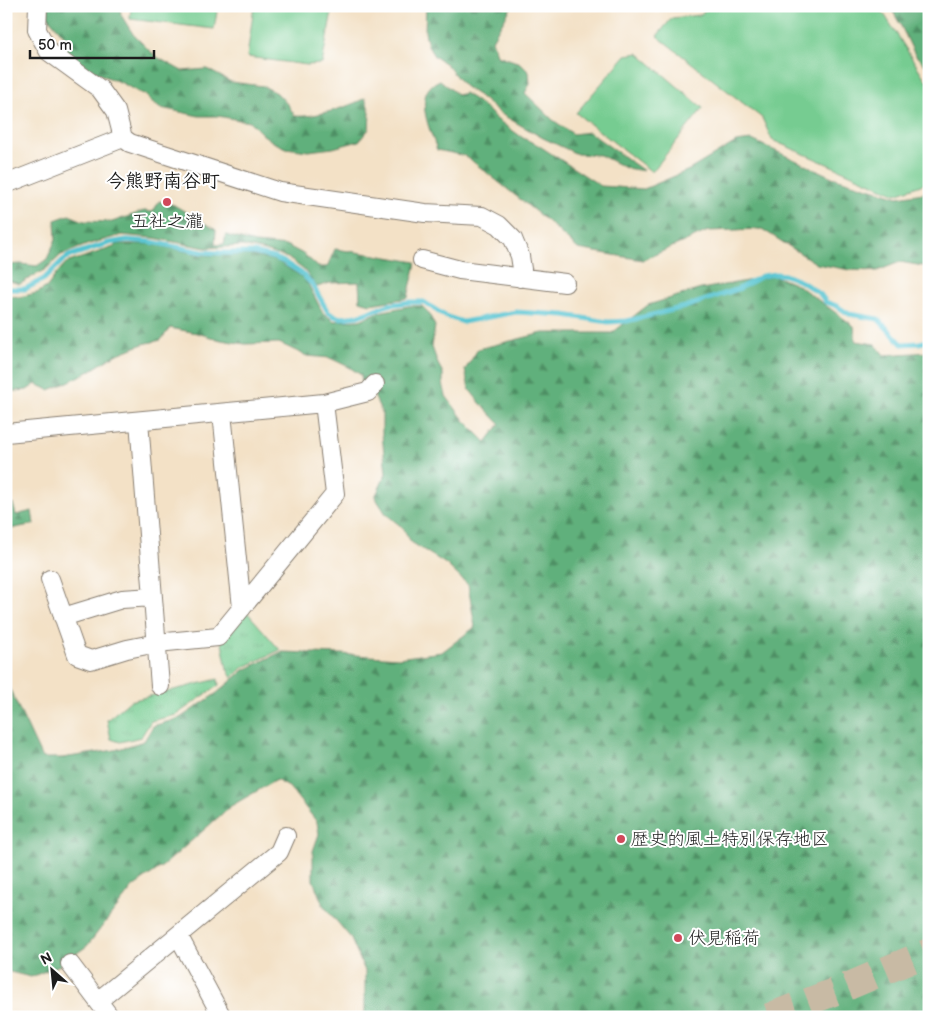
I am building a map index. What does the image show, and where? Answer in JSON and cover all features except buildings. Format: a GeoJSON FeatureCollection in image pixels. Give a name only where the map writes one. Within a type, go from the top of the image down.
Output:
{"type":"FeatureCollection","features":[{"type":"Feature","properties":{"kind":"street"},"geometry":{"type":"LineString","coordinates":[[38,6],[37,30],[49,52],[100,89],[116,111],[123,138],[130,143],[280,192],[425,213],[482,216],[499,225],[512,239],[520,256],[522,269],[520,278]]}},
{"type":"Feature","properties":{"kind":"street"},"geometry":{"type":"LineString","coordinates":[[6,184],[123,138]]}},
{"type":"Feature","properties":{"kind":"street"},"geometry":{"type":"LineString","coordinates":[[422,260],[460,270],[565,284]]}},
{"type":"Feature","properties":{"kind":"street"},"geometry":{"type":"LineString","coordinates":[[6,433],[324,404],[368,392],[375,384]]}},
{"type":"Feature","properties":{"kind":"street"},"geometry":{"type":"LineString","coordinates":[[50,580],[77,654],[91,660],[157,642],[218,637],[335,494],[324,404]]}},
{"type":"Feature","properties":{"kind":"street"},"geometry":{"type":"LineString","coordinates":[[222,413],[242,608]]}},
{"type":"Feature","properties":{"kind":"street"},"geometry":{"type":"LineString","coordinates":[[139,420],[160,686]]}},
{"type":"Feature","properties":{"kind":"street"},"geometry":{"type":"LineString","coordinates":[[63,617],[122,599],[153,596]]}},
{"type":"Feature","properties":{"kind":"street"},"geometry":{"type":"LineString","coordinates":[[98,1000],[279,852],[286,836]]}},
{"type":"Feature","properties":{"kind":"street"},"geometry":{"type":"LineString","coordinates":[[178,935],[222,1017]]}},
{"type":"Feature","properties":{"kind":"street"},"geometry":{"type":"LineString","coordinates":[[70,964],[110,1017]]}},
{"type":"Feature","properties":{"kind":"green space"},"geometry":{"type":"Polygon","coordinates":[[[48,6],[120,6],[121,15],[133,34],[155,56],[182,71],[207,69],[231,82],[263,86],[277,93],[295,116],[331,111],[365,98],[370,112],[369,129],[359,141],[333,148],[308,151],[286,148],[273,142],[250,122],[218,116],[199,116],[161,108],[144,94],[81,66],[60,50],[66,38],[48,17],[48,6]]]}},
{"type":"Feature","properties":{"kind":"green space"},"geometry":{"type":"Polygon","coordinates":[[[131,6],[218,6],[214,29],[130,19],[131,6]]]}},
{"type":"Feature","properties":{"kind":"green space"},"geometry":{"type":"Polygon","coordinates":[[[254,6],[333,6],[322,64],[307,65],[247,57],[254,6]]]}},
{"type":"Feature","properties":{"kind":"green space"},"geometry":{"type":"Polygon","coordinates":[[[426,6],[512,6],[492,40],[497,55],[520,63],[529,72],[530,84],[525,93],[553,120],[573,134],[589,132],[644,171],[626,168],[600,155],[577,154],[543,138],[501,114],[464,86],[446,64],[434,56],[428,46],[425,32],[426,6]]]}},
{"type":"Feature","properties":{"kind":"green space"},"geometry":{"type":"Polygon","coordinates":[[[711,6],[879,6],[927,82],[929,82],[929,182],[896,194],[772,140],[762,118],[657,36],[672,18],[700,15],[711,6]]]}},
{"type":"Feature","properties":{"kind":"green space"},"geometry":{"type":"Polygon","coordinates":[[[890,6],[929,6],[929,69],[915,55],[890,6]]]}},
{"type":"Feature","properties":{"kind":"green space"},"geometry":{"type":"Polygon","coordinates":[[[638,53],[703,108],[652,172],[576,113],[626,55],[638,53]]]}},
{"type":"Feature","properties":{"kind":"green space"},"geometry":{"type":"Polygon","coordinates":[[[440,80],[458,95],[464,93],[475,100],[495,118],[523,138],[538,145],[601,186],[644,189],[689,170],[736,142],[752,140],[832,177],[898,197],[929,192],[929,267],[900,262],[877,271],[850,270],[817,264],[762,229],[708,231],[643,260],[578,249],[546,220],[466,156],[437,150],[427,122],[424,102],[426,93],[431,86],[440,80]]]}},
{"type":"Feature","properties":{"kind":"green space"},"geometry":{"type":"Polygon","coordinates":[[[159,201],[174,205],[216,230],[215,245],[224,244],[226,235],[255,243],[288,246],[305,255],[318,267],[327,267],[335,249],[416,262],[408,298],[370,304],[360,301],[359,282],[330,283],[317,287],[304,270],[288,258],[266,251],[243,246],[206,248],[154,238],[122,235],[89,244],[61,255],[46,269],[20,284],[6,280],[6,265],[37,266],[47,259],[56,239],[55,220],[69,215],[84,221],[112,222],[144,211],[153,212],[159,201]]]}},
{"type":"Feature","properties":{"kind":"green space"},"geometry":{"type":"Polygon","coordinates":[[[116,244],[153,244],[201,255],[250,255],[277,261],[302,277],[308,284],[323,313],[334,321],[360,320],[379,312],[409,306],[422,306],[428,312],[435,326],[432,347],[443,373],[446,396],[464,420],[486,442],[500,424],[469,389],[465,370],[478,349],[543,333],[612,333],[648,305],[701,289],[775,276],[799,286],[854,326],[856,341],[875,344],[884,355],[929,352],[929,1017],[362,1017],[365,1011],[365,971],[350,937],[323,905],[313,880],[313,851],[319,834],[317,822],[289,787],[276,780],[231,806],[164,865],[133,887],[87,946],[60,965],[31,977],[6,971],[6,681],[42,758],[62,758],[115,750],[144,741],[153,726],[180,718],[217,693],[244,670],[281,652],[398,658],[442,652],[475,627],[468,585],[446,564],[411,542],[403,528],[386,514],[375,497],[386,474],[382,413],[370,387],[366,389],[362,383],[361,375],[349,367],[330,358],[307,356],[279,343],[245,344],[170,328],[161,340],[143,344],[115,355],[88,372],[49,390],[36,384],[27,390],[6,392],[6,295],[19,297],[37,293],[47,287],[66,263],[114,247],[116,244]]]}},
{"type":"Feature","properties":{"kind":"green space"},"geometry":{"type":"Polygon","coordinates":[[[6,503],[13,504],[16,515],[32,511],[34,524],[6,530],[6,503]]]}},
{"type":"Feature","properties":{"kind":"green space"},"geometry":{"type":"Polygon","coordinates":[[[246,611],[280,650],[242,668],[232,678],[227,669],[221,638],[246,611]]]}},
{"type":"Feature","properties":{"kind":"green space"},"geometry":{"type":"Polygon","coordinates":[[[218,679],[219,685],[176,715],[151,721],[141,737],[120,742],[111,739],[107,720],[130,701],[218,679]]]}},
{"type":"Feature","properties":{"kind":"waterway"},"geometry":{"type":"LineString","coordinates":[[6,288],[25,289],[44,279],[69,256],[109,243],[127,240],[151,242],[202,252],[254,253],[275,258],[301,273],[312,284],[328,312],[341,318],[358,316],[388,305],[424,302],[445,316],[463,322],[516,312],[564,315],[608,322],[627,321],[685,307],[738,289],[762,276],[776,274],[785,275],[802,282],[820,294],[826,302],[837,306],[849,314],[878,319],[902,344],[929,341]]}},
{"type":"Feature","properties":{"kind":"tunnel"},"geometry":{"type":"LineString","coordinates":[[769,1017],[929,952]]}},
{"type":"Feature","properties":{"kind":"place","name":"五社之瀧"},"geometry":{"type":"Point","coordinates":[167,202]}},
{"type":"Feature","properties":{"kind":"place","name":"歴史的風土特別保存地区"},"geometry":{"type":"Point","coordinates":[621,839]}},
{"type":"Feature","properties":{"kind":"place","name":"伏見稲荷"},"geometry":{"type":"Point","coordinates":[678,938]}},
{"type":"Feature","properties":{"kind":"district","name":"今熊野南谷町"},"geometry":{"type":"Point","coordinates":[163,180]}}]}
